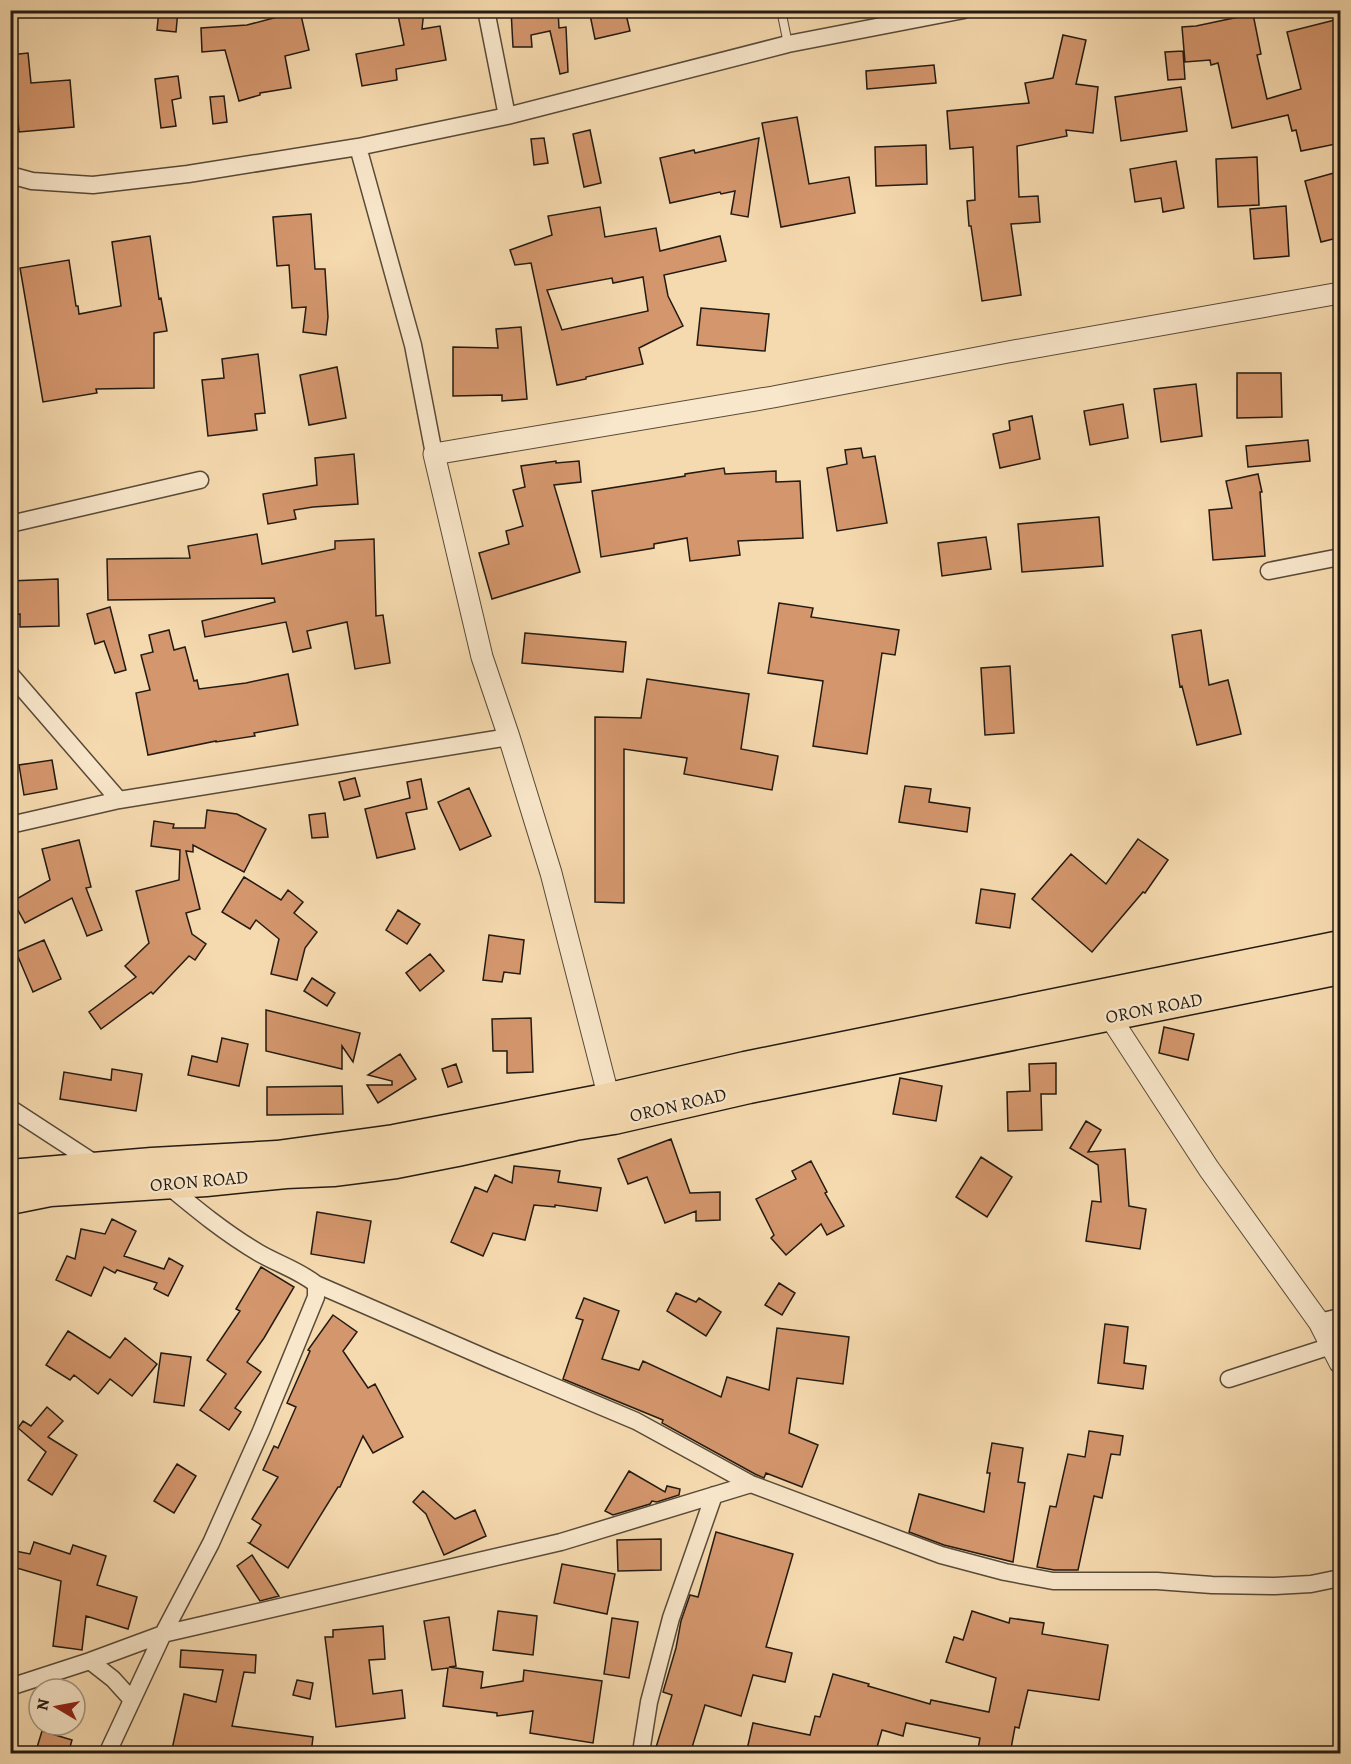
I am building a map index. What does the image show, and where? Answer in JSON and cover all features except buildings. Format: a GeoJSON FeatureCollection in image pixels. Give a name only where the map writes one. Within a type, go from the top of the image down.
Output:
{"type":"FeatureCollection","features":[{"type":"Feature","properties":{"kind":"highway","name":"ORON ROAD"},"geometry":{"type":"LineString","coordinates":[[10,1174],[277,1155],[749,1089],[1108,1005],[1341,945]]}},
{"type":"Feature","properties":{"kind":"highway","name":"ORON ROAD"},"geometry":{"type":"LineString","coordinates":[[1108,1005],[1341,970]]}},
{"type":"Feature","properties":{"kind":"highway","name":"ORON ROAD"},"geometry":{"type":"LineString","coordinates":[[10,1200],[50,1192],[333,1172],[386,1165],[575,1126],[612,1108]]}},
{"type":"Feature","properties":{"kind":"street"},"geometry":{"type":"LineString","coordinates":[[486,10],[507,116]]}},
{"type":"Feature","properties":{"kind":"street"},"geometry":{"type":"LineString","coordinates":[[10,175],[32,181],[93,185],[188,174],[358,147],[507,116],[788,45],[964,10]]}},
{"type":"Feature","properties":{"kind":"street"},"geometry":{"type":"LineString","coordinates":[[358,147],[412,345],[434,454],[482,657],[551,873],[612,1108]]}},
{"type":"Feature","properties":{"kind":"street"},"geometry":{"type":"LineString","coordinates":[[434,454],[773,397],[1341,293]]}},
{"type":"Feature","properties":{"kind":"street"},"geometry":{"type":"LineString","coordinates":[[10,524],[200,480]]}},
{"type":"Feature","properties":{"kind":"street"},"geometry":{"type":"LineString","coordinates":[[1269,571],[1341,557]]}},
{"type":"Feature","properties":{"kind":"street"},"geometry":{"type":"LineString","coordinates":[[10,674],[119,800]]}},
{"type":"Feature","properties":{"kind":"street"},"geometry":{"type":"LineString","coordinates":[[10,825],[119,800],[509,737]]}},
{"type":"Feature","properties":{"kind":"street"},"geometry":{"type":"LineString","coordinates":[[1108,1005],[1209,1169],[1318,1322],[1336,1354],[1229,1379]]}},
{"type":"Feature","properties":{"kind":"street"},"geometry":{"type":"LineString","coordinates":[[10,1108],[100,1166]]}},
{"type":"Feature","properties":{"kind":"street"},"geometry":{"type":"LineString","coordinates":[[166,1184],[210,1221],[260,1254],[303,1274],[316,1284],[636,1421],[751,1484],[941,1556],[1053,1581],[1157,1581],[1275,1586],[1311,1584],[1341,1578]]}},
{"type":"Feature","properties":{"kind":"street"},"geometry":{"type":"LineString","coordinates":[[107,1754],[164,1634],[211,1543],[261,1431],[316,1297],[316,1284]]}},
{"type":"Feature","properties":{"kind":"street"},"geometry":{"type":"LineString","coordinates":[[1318,1322],[1341,1317]]}},
{"type":"Feature","properties":{"kind":"street"},"geometry":{"type":"LineString","coordinates":[[10,1687],[164,1634],[561,1542],[751,1484]]}},
{"type":"Feature","properties":{"kind":"street"},"geometry":{"type":"LineString","coordinates":[[644,1754],[642,1746],[649,1702],[671,1618],[714,1495]]}},
{"type":"Feature","properties":{"kind":"street"},"geometry":{"type":"LineString","coordinates":[[90,1661],[113,1679],[132,1700]]}},
{"type":"Feature","properties":{"kind":"lane"},"geometry":{"type":"LineString","coordinates":[[781,10],[788,45]]}}]}
